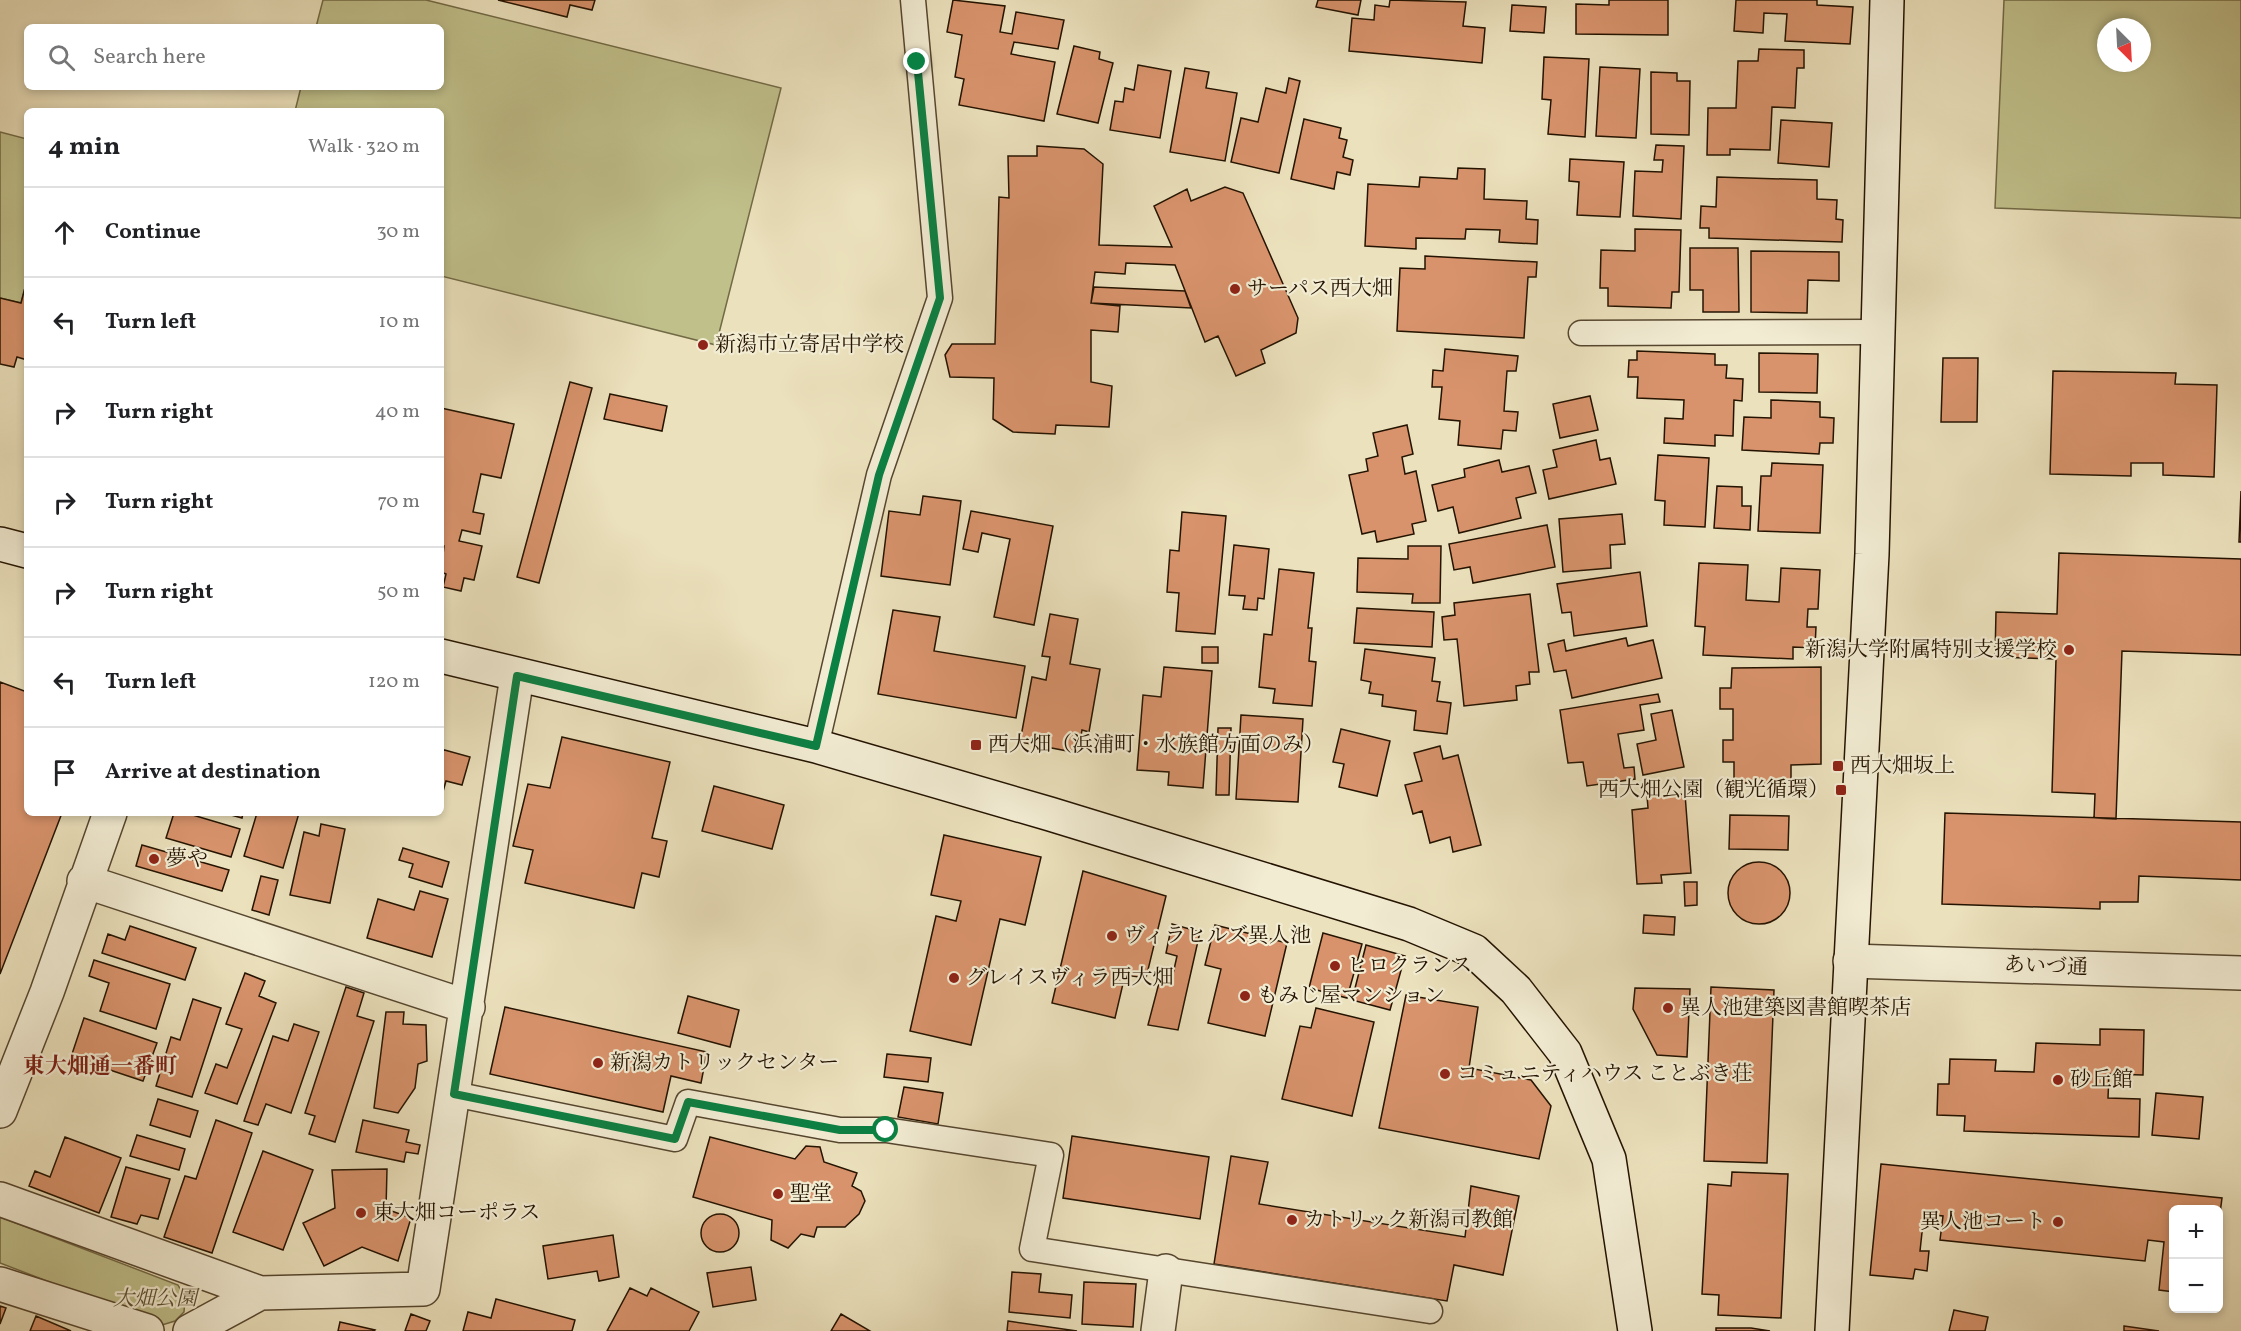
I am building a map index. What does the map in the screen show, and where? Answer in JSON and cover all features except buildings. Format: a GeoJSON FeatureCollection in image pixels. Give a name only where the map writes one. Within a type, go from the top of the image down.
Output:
{"type":"FeatureCollection","features":[{"type":"Feature","properties":{"kind":"street"},"geometry":{"type":"LineString","coordinates":[[1832,1331],[1872,554],[1887,0]]}},
{"type":"Feature","properties":{"kind":"street"},"geometry":{"type":"LineString","coordinates":[[0,544],[24,550]]}},
{"type":"Feature","properties":{"kind":"street"},"geometry":{"type":"LineString","coordinates":[[444,657],[816,746],[1050,814],[1409,924],[1473,951],[1516,990],[1565,1053],[1609,1159],[1635,1331]]}},
{"type":"Feature","properties":{"kind":"street"},"geometry":{"type":"LineString","coordinates":[[0,1199],[260,1293],[423,1289],[517,676]]}},
{"type":"Feature","properties":{"kind":"street"},"geometry":{"type":"LineString","coordinates":[[0,1111],[47,992],[84,881],[109,816]]}},
{"type":"Feature","properties":{"kind":"street"},"geometry":{"type":"LineString","coordinates":[[84,881],[468,1007]]}},
{"type":"Feature","properties":{"kind":"street","name":"あいづ通"},"geometry":{"type":"LineString","coordinates":[[1850,961],[2241,974]]}},
{"type":"Feature","properties":{"kind":"street"},"geometry":{"type":"LineString","coordinates":[[1158,1331],[1166,1271]]}},
{"type":"Feature","properties":{"kind":"street"},"geometry":{"type":"LineString","coordinates":[[0,1284],[147,1331]]}},
{"type":"Feature","properties":{"kind":"street"},"geometry":{"type":"LineString","coordinates":[[190,1331],[260,1293]]}},
{"type":"Feature","properties":{"kind":"lane"},"geometry":{"type":"LineString","coordinates":[[816,746],[879,475],[940,298],[913,0]]}},
{"type":"Feature","properties":{"kind":"lane"},"geometry":{"type":"LineString","coordinates":[[1581,333],[1878,332]]}},
{"type":"Feature","properties":{"kind":"lane"},"geometry":{"type":"LineString","coordinates":[[454,1094],[675,1139],[688,1102],[840,1130],[886,1130],[1051,1155],[1032,1249],[1430,1311]]}},
{"type":"Feature","properties":{"kind":"green space"},"geometry":{"type":"Polygon","coordinates":[[[323,0],[426,0],[781,88],[716,345],[444,277],[444,108],[296,108],[300,90],[444,90],[444,24],[317,24],[323,0]]]}},
{"type":"Feature","properties":{"kind":"green space"},"geometry":{"type":"Polygon","coordinates":[[[2004,0],[2241,0],[2241,218],[1995,208],[2004,0]]]}},
{"type":"Feature","properties":{"kind":"green space"},"geometry":{"type":"Polygon","coordinates":[[[0,132],[24,138],[24,292],[21,303],[0,298],[0,132]]]}},
{"type":"Feature","properties":{"kind":"green space","name":"大畑公園"},"geometry":{"type":"Polygon","coordinates":[[[0,1217],[178,1285],[185,1298],[184,1312],[175,1321],[162,1325],[0,1263],[0,1217]]]}},
{"type":"Feature","properties":{"kind":"place","name":"サーパス西大畑"},"geometry":{"type":"Point","coordinates":[1235,289]}},
{"type":"Feature","properties":{"kind":"place","name":"新潟市立寄居中学校"},"geometry":{"type":"Point","coordinates":[703,345]}},
{"type":"Feature","properties":{"kind":"place","name":"新潟大学附属特別支援学校"},"geometry":{"type":"Point","coordinates":[2069,650]}},
{"type":"Feature","properties":{"kind":"place","name":"西大畑（浜浦町・水族館方面のみ）"},"geometry":{"type":"Point","coordinates":[976,745]}},
{"type":"Feature","properties":{"kind":"place","name":"西大畑坂上"},"geometry":{"type":"Point","coordinates":[1838,766]}},
{"type":"Feature","properties":{"kind":"place","name":"西大畑公園（観光循環）"},"geometry":{"type":"Point","coordinates":[1841,790]}},
{"type":"Feature","properties":{"kind":"place","name":"夢や"},"geometry":{"type":"Point","coordinates":[154,859]}},
{"type":"Feature","properties":{"kind":"place","name":"ヴィラヒルズ異人池"},"geometry":{"type":"Point","coordinates":[1112,936]}},
{"type":"Feature","properties":{"kind":"place","name":"ヒロクランス"},"geometry":{"type":"Point","coordinates":[1335,966]}},
{"type":"Feature","properties":{"kind":"place","name":"グレイスヴィラ西大畑"},"geometry":{"type":"Point","coordinates":[954,978]}},
{"type":"Feature","properties":{"kind":"place","name":"もみじ屋マンション"},"geometry":{"type":"Point","coordinates":[1245,996]}},
{"type":"Feature","properties":{"kind":"place","name":"異人池建築図書館喫茶店"},"geometry":{"type":"Point","coordinates":[1668,1008]}},
{"type":"Feature","properties":{"kind":"place","name":"新潟カトリックセンター"},"geometry":{"type":"Point","coordinates":[598,1063]}},
{"type":"Feature","properties":{"kind":"place","name":"コミュニティハウス ことぶき荘"},"geometry":{"type":"Point","coordinates":[1445,1074]}},
{"type":"Feature","properties":{"kind":"place","name":"砂丘館"},"geometry":{"type":"Point","coordinates":[2058,1080]}},
{"type":"Feature","properties":{"kind":"place","name":"聖堂"},"geometry":{"type":"Point","coordinates":[778,1194]}},
{"type":"Feature","properties":{"kind":"place","name":"東大畑コーポラス"},"geometry":{"type":"Point","coordinates":[361,1213]}},
{"type":"Feature","properties":{"kind":"place","name":"カトリック新潟司教館"},"geometry":{"type":"Point","coordinates":[1292,1220]}},
{"type":"Feature","properties":{"kind":"place","name":"異人池コート"},"geometry":{"type":"Point","coordinates":[2058,1222]}},
{"type":"Feature","properties":{"kind":"district","name":"東大畑通一番町"},"geometry":{"type":"Point","coordinates":[100,1067]}},
{"type":"Feature","properties":{"kind":"route"},"geometry":{"type":"LineString","coordinates":[[886,1130],[840,1130],[688,1102],[675,1139],[454,1094],[517,676],[816,746],[879,475],[940,298],[917,62]]}}]}
